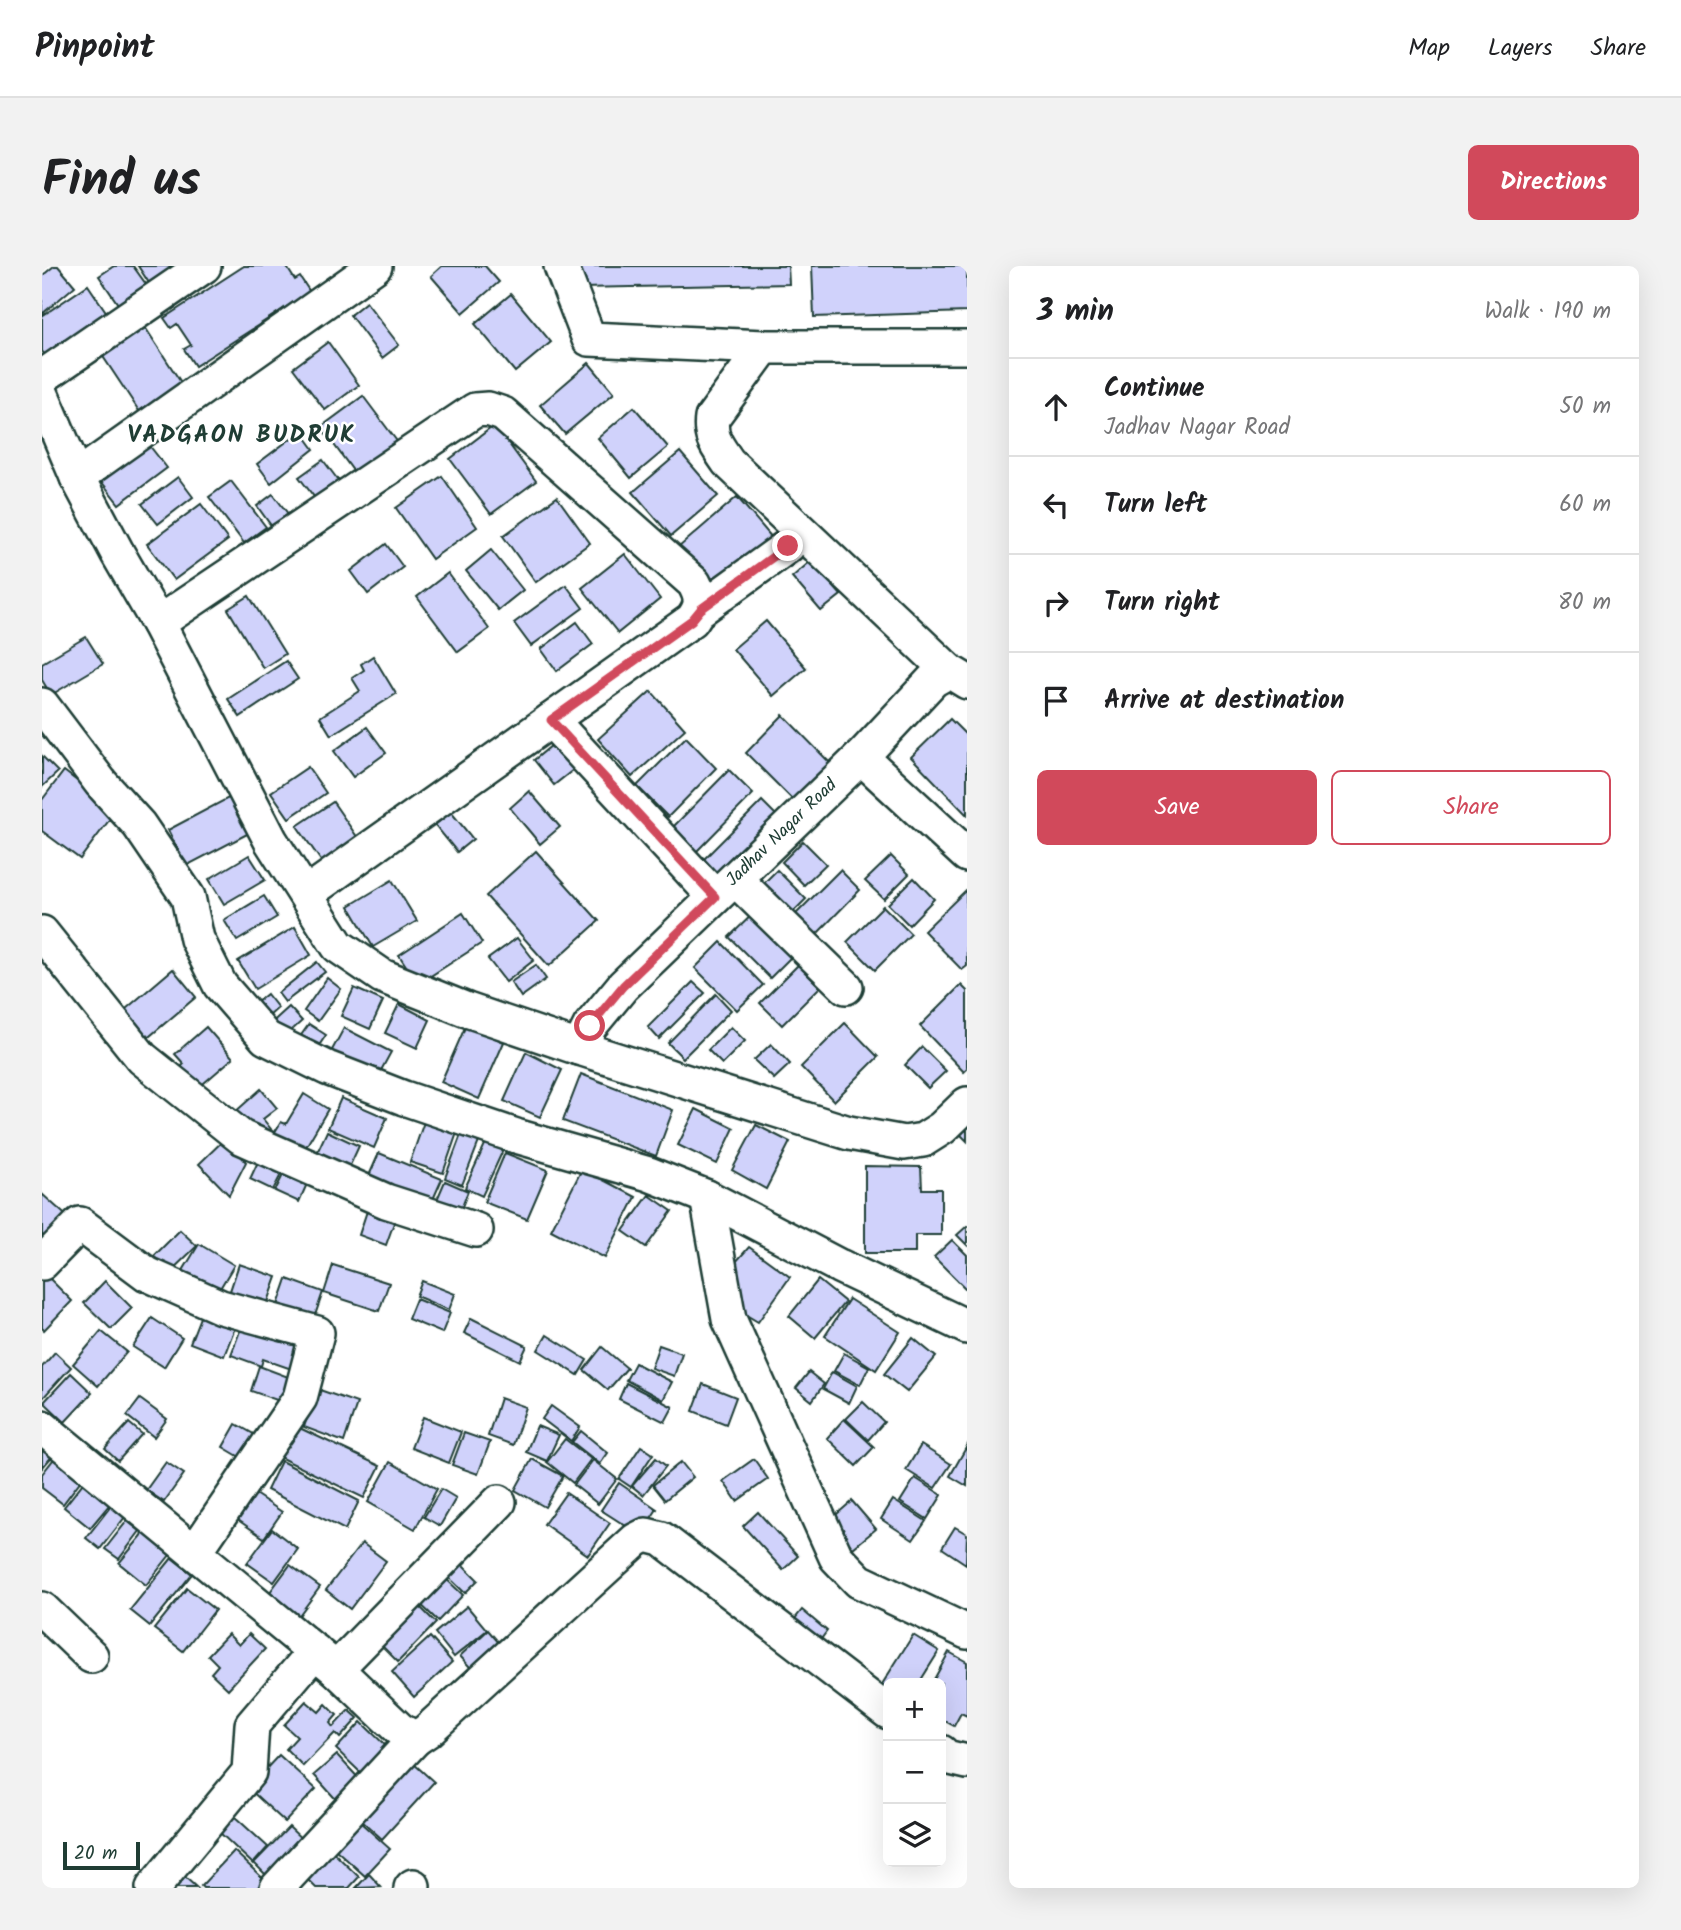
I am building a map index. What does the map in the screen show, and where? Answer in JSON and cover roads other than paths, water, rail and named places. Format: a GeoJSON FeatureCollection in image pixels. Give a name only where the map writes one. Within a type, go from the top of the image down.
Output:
{"type":"FeatureCollection","features":[{"type":"Feature","properties":{"kind":"street"},"geometry":{"type":"LineString","coordinates":[[42,377],[204,266]]}},
{"type":"Feature","properties":{"kind":"street"},"geometry":{"type":"LineString","coordinates":[[78,477],[375,266]]}},
{"type":"Feature","properties":{"kind":"street"},"geometry":{"type":"LineString","coordinates":[[561,266],[589,339],[764,347],[967,347]]}},
{"type":"Feature","properties":{"kind":"street"},"geometry":{"type":"LineString","coordinates":[[764,347],[712,418],[710,431],[717,445],[728,462],[958,677]]}},
{"type":"Feature","properties":{"kind":"street"},"geometry":{"type":"LineString","coordinates":[[42,395],[78,477],[118,554],[159,624],[271,841],[338,946],[382,976],[467,1010],[849,1133],[904,1143],[923,1140],[943,1128],[967,1104]]}},
{"type":"Feature","properties":{"kind":"street"},"geometry":{"type":"LineString","coordinates":[[159,624],[475,410],[488,409],[503,414],[694,583],[702,598],[701,609]]}},
{"type":"Feature","properties":{"kind":"street"},"geometry":{"type":"LineString","coordinates":[[306,894],[692,620],[701,609],[788,546]]}},
{"type":"Feature","properties":{"kind":"street","name":"Jadhav Nagar Road"},"geometry":{"type":"LineString","coordinates":[[579,1048],[590,1026],[623,986],[862,757],[933,680],[958,677]]}},
{"type":"Feature","properties":{"kind":"street"},"geometry":{"type":"LineString","coordinates":[[42,705],[101,783],[139,825],[188,897],[197,939],[219,985],[266,1038],[327,1068],[404,1098],[516,1136],[649,1174],[707,1197],[839,1266],[967,1328]]}},
{"type":"Feature","properties":{"kind":"street"},"geometry":{"type":"LineString","coordinates":[[551,720],[725,888],[846,987]]}},
{"type":"Feature","properties":{"kind":"street"},"geometry":{"type":"LineString","coordinates":[[862,757],[967,855]]}},
{"type":"Feature","properties":{"kind":"street"},"geometry":{"type":"LineString","coordinates":[[42,933],[142,1058],[241,1137],[386,1201],[476,1230]]}},
{"type":"Feature","properties":{"kind":"street"},"geometry":{"type":"LineString","coordinates":[[707,1197],[729,1319],[836,1558],[859,1581],[967,1632]]}},
{"type":"Feature","properties":{"kind":"street"},"geometry":{"type":"LineString","coordinates":[[42,1263],[80,1224],[147,1274],[221,1307],[317,1333],[300,1398],[195,1552]]}},
{"type":"Feature","properties":{"kind":"street"},"geometry":{"type":"LineString","coordinates":[[42,1427],[326,1660],[400,1729],[415,1739]]}},
{"type":"Feature","properties":{"kind":"street"},"geometry":{"type":"LineString","coordinates":[[153,1888],[249,1772],[252,1725],[499,1502]]}},
{"type":"Feature","properties":{"kind":"street"},"geometry":{"type":"LineString","coordinates":[[277,1888],[415,1739],[636,1540],[646,1535],[662,1539],[883,1708]]}},
{"type":"Feature","properties":{"kind":"street"},"geometry":{"type":"LineString","coordinates":[[42,1609],[91,1656]]}},
{"type":"Feature","properties":{"kind":"street"},"geometry":{"type":"LineString","coordinates":[[946,1756],[967,1762]]}},
{"type":"Feature","properties":{"kind":"district","name":"VADGAON BUDRUK"},"geometry":{"type":"Point","coordinates":[242,435]}}]}
